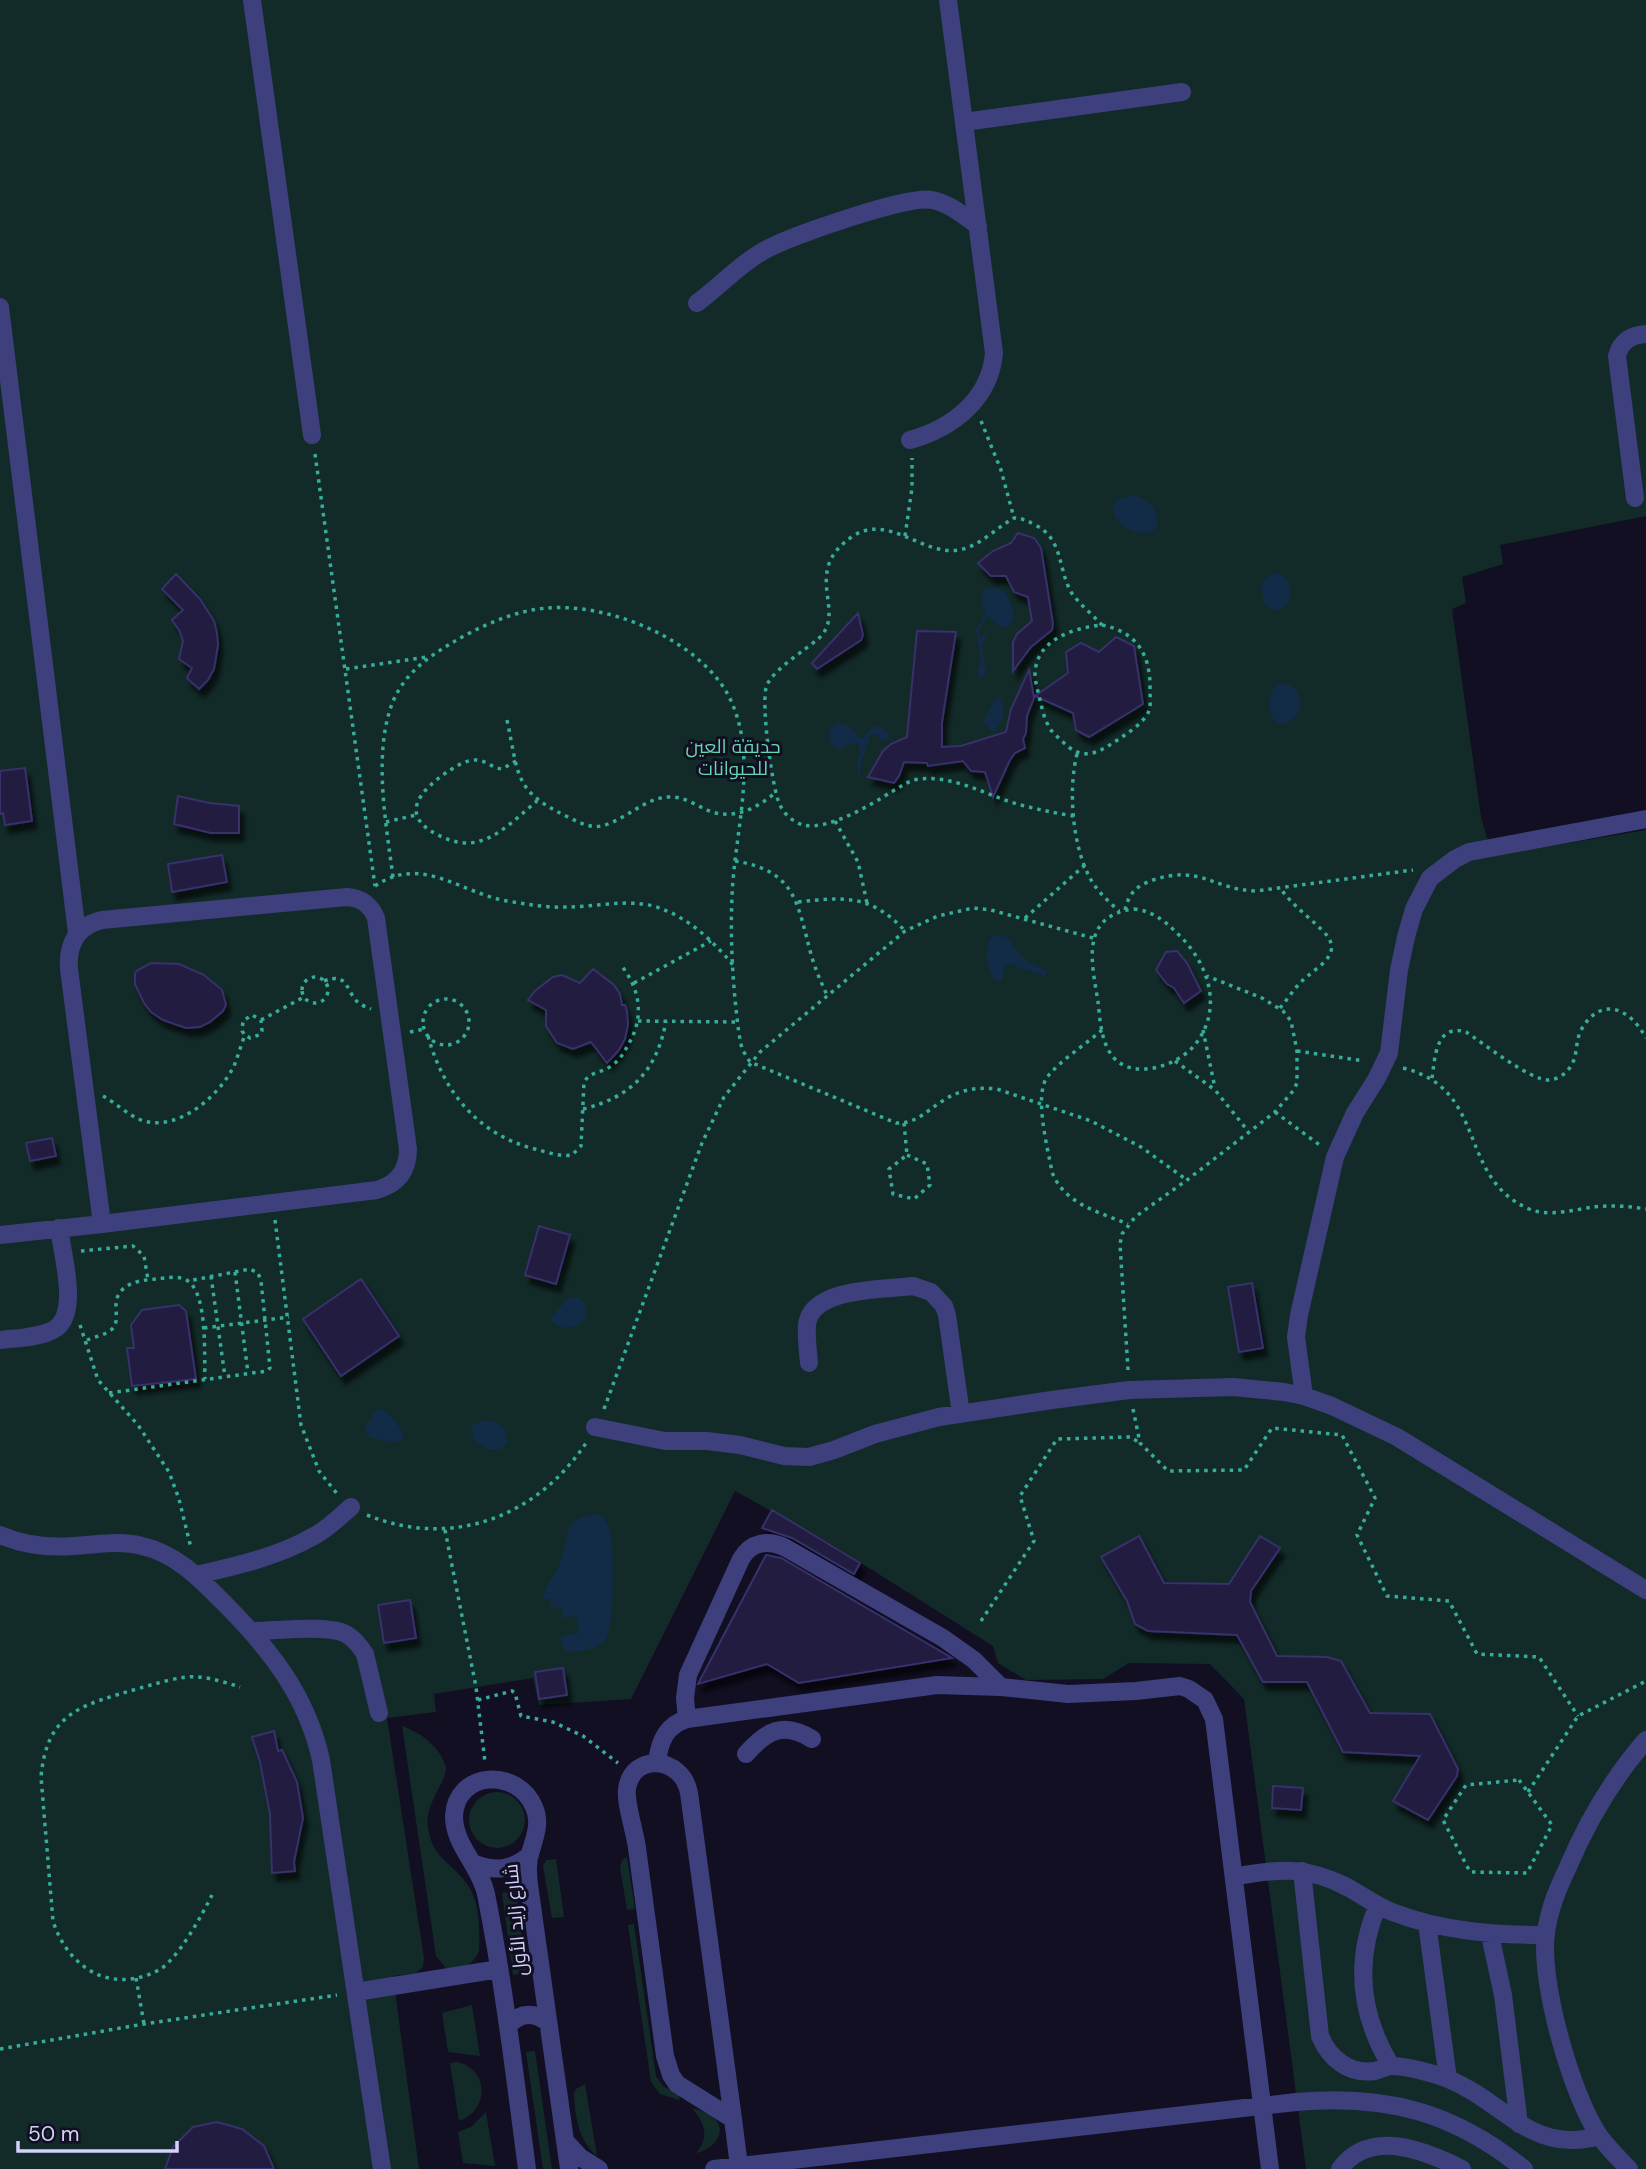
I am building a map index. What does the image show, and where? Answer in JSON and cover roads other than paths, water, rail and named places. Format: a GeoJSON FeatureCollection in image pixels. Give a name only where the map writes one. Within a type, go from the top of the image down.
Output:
{"type":"FeatureCollection","features":[{"type":"Feature","properties":{"kind":"street"},"geometry":{"type":"LineString","coordinates":[[252,0],[312,435]]}},
{"type":"Feature","properties":{"kind":"street"},"geometry":{"type":"LineString","coordinates":[[910,440],[945,427],[972,404],[990,377],[994,353],[948,0]]}},
{"type":"Feature","properties":{"kind":"street"},"geometry":{"type":"LineString","coordinates":[[964,122],[1182,92]]}},
{"type":"Feature","properties":{"kind":"street"},"geometry":{"type":"LineString","coordinates":[[697,303],[768,249],[800,235],[908,201],[933,200],[958,211],[978,226]]}},
{"type":"Feature","properties":{"kind":"street"},"geometry":{"type":"LineString","coordinates":[[0,307],[78,933]]}},
{"type":"Feature","properties":{"kind":"street"},"geometry":{"type":"LineString","coordinates":[[1635,498],[1617,356],[1619,349],[1629,338],[1646,334]]}},
{"type":"Feature","properties":{"kind":"street"},"geometry":{"type":"LineString","coordinates":[[1304,1396],[1296,1337],[1335,1157],[1355,1113],[1385,1064],[1392,1038],[1399,970],[1411,920],[1425,886],[1446,865],[1469,852],[1646,819]]}},
{"type":"Feature","properties":{"kind":"street"},"geometry":{"type":"LineString","coordinates":[[0,1235],[102,1224],[377,1191],[394,1183],[408,1159],[408,1149],[376,918],[373,910],[361,900],[347,897],[102,920],[93,922],[78,933],[69,950],[68,960],[102,1224]]}},
{"type":"Feature","properties":{"kind":"street"},"geometry":{"type":"LineString","coordinates":[[0,1340],[51,1332],[64,1321],[68,1313],[68,1296],[59,1228]]}},
{"type":"Feature","properties":{"kind":"street"},"geometry":{"type":"LineString","coordinates":[[809,1363],[807,1324],[815,1307],[822,1301],[839,1295],[914,1286],[923,1288],[939,1298],[947,1315],[961,1414]]}},
{"type":"Feature","properties":{"kind":"street"},"geometry":{"type":"LineString","coordinates":[[595,1427],[639,1438],[707,1441],[740,1445],[784,1456],[809,1457],[906,1425],[961,1414],[1129,1390],[1233,1388],[1304,1396],[1397,1437],[1646,1590]]}},
{"type":"Feature","properties":{"kind":"street"},"geometry":{"type":"LineString","coordinates":[[195,1573],[298,1544],[314,1537],[351,1507]]}},
{"type":"Feature","properties":{"kind":"street"},"geometry":{"type":"LineString","coordinates":[[0,1535],[19,1542],[52,1547],[111,1542],[142,1546],[160,1552],[195,1573],[252,1631],[283,1670],[307,1713],[315,1735],[382,2169]]}},
{"type":"Feature","properties":{"kind":"street"},"geometry":{"type":"LineString","coordinates":[[687,1718],[686,1687],[693,1664],[745,1553],[764,1542],[779,1544],[943,1638],[975,1660],[1001,1687]]}},
{"type":"Feature","properties":{"kind":"street"},"geometry":{"type":"LineString","coordinates":[[252,1631],[328,1629],[346,1634],[365,1654],[379,1713]]}},
{"type":"Feature","properties":{"kind":"street"},"geometry":{"type":"LineString","coordinates":[[657,1763],[661,1742],[666,1733],[679,1721],[687,1718],[937,1685],[1001,1687],[1068,1694],[1136,1691],[1170,1685],[1197,1693],[1205,1700],[1214,1719],[1270,2169]]}},
{"type":"Feature","properties":{"kind":"street"},"geometry":{"type":"LineString","coordinates":[[746,1754],[766,1735],[777,1730],[789,1729],[812,1738]]}},
{"type":"Feature","properties":{"kind":"street"},"geometry":{"type":"LineString","coordinates":[[1629,2169],[1599,2136],[1572,2078],[1562,2047],[1549,1984],[1545,1935],[1556,1894],[1591,1815],[1610,1785],[1646,1740]]}},
{"type":"Feature","properties":{"kind":"street"},"geometry":{"type":"LineString","coordinates":[[733,2119],[683,2089],[667,2066],[627,1790],[634,1774],[649,1764],[657,1763],[676,1768],[687,1783],[733,2119],[739,2166]]}},
{"type":"Feature","properties":{"kind":"street","name":"شارع زايد الأول"},"geometry":{"type":"LineString","coordinates":[[527,2169],[508,2026],[485,1891],[475,1864],[459,1840],[454,1818],[455,1806],[469,1787],[487,1779],[513,1783],[530,1798],[537,1819],[530,1855],[529,1885],[569,2169]]}},
{"type":"Feature","properties":{"kind":"street"},"geometry":{"type":"LineString","coordinates":[[475,1864],[498,1869],[510,1867],[530,1855]]}},
{"type":"Feature","properties":{"kind":"street"},"geometry":{"type":"LineString","coordinates":[[1234,1877],[1265,1871],[1302,1871],[1337,1882],[1390,1911],[1442,1928],[1490,1935],[1545,1935]]}},
{"type":"Feature","properties":{"kind":"street"},"geometry":{"type":"LineString","coordinates":[[1302,1871],[1319,2026],[1324,2045],[1336,2060],[1353,2069],[1373,2071],[1391,2066],[1448,2079],[1541,2136],[1564,2141],[1599,2136]]}},
{"type":"Feature","properties":{"kind":"street"},"geometry":{"type":"LineString","coordinates":[[1378,1905],[1367,1937],[1363,1987],[1375,2036],[1391,2066]]}},
{"type":"Feature","properties":{"kind":"street"},"geometry":{"type":"LineString","coordinates":[[1427,1923],[1448,2079]]}},
{"type":"Feature","properties":{"kind":"street"},"geometry":{"type":"LineString","coordinates":[[1490,1935],[1503,1995],[1519,2124]]}},
{"type":"Feature","properties":{"kind":"street"},"geometry":{"type":"LineString","coordinates":[[356,1992],[499,1969]]}},
{"type":"Feature","properties":{"kind":"street"},"geometry":{"type":"LineString","coordinates":[[508,2026],[519,2016],[527,2014],[534,2014],[547,2022]]}},
{"type":"Feature","properties":{"kind":"street"},"geometry":{"type":"LineString","coordinates":[[714,2169],[798,2164],[1262,2106],[1342,2099],[1396,2104],[1426,2112],[1493,2146],[1524,2169]]}},
{"type":"Feature","properties":{"kind":"street"},"geometry":{"type":"LineString","coordinates":[[566,2143],[580,2157],[599,2169]]}},
{"type":"Feature","properties":{"kind":"street"},"geometry":{"type":"LineString","coordinates":[[1339,2169],[1357,2152],[1396,2146],[1426,2152],[1462,2169]]}},
{"type":"Feature","properties":{"kind":"water"},"geometry":{"type":"Polygon","coordinates":[[[1134,495],[1142,498],[1155,511],[1157,525],[1151,532],[1136,532],[1127,528],[1115,516],[1115,503],[1134,495]]]}},
{"type":"Feature","properties":{"kind":"water"},"geometry":{"type":"Polygon","coordinates":[[[1279,573],[1290,588],[1290,597],[1287,606],[1274,611],[1266,606],[1262,589],[1268,576],[1279,573]]]}},
{"type":"Feature","properties":{"kind":"water"},"geometry":{"type":"Polygon","coordinates":[[[996,588],[1006,593],[1013,609],[1013,617],[1009,625],[1002,627],[988,616],[980,628],[979,637],[987,634],[982,646],[986,674],[980,678],[977,670],[981,663],[976,630],[985,613],[981,594],[985,589],[996,588]]]}},
{"type":"Feature","properties":{"kind":"water"},"geometry":{"type":"Polygon","coordinates":[[[1284,683],[1297,692],[1301,709],[1292,721],[1284,724],[1276,723],[1269,704],[1276,685],[1284,683]]]}},
{"type":"Feature","properties":{"kind":"water"},"geometry":{"type":"Polygon","coordinates":[[[999,698],[1003,706],[1003,716],[993,732],[983,722],[994,700],[999,698]]]}},
{"type":"Feature","properties":{"kind":"water"},"geometry":{"type":"Polygon","coordinates":[[[838,723],[850,726],[861,740],[873,727],[883,727],[889,734],[885,741],[881,741],[876,734],[871,735],[861,762],[860,774],[857,770],[860,751],[858,744],[852,743],[839,749],[830,741],[830,729],[838,723]]]}},
{"type":"Feature","properties":{"kind":"water"},"geometry":{"type":"Polygon","coordinates":[[[996,935],[1007,937],[1024,959],[1047,971],[1046,977],[1010,964],[1004,968],[1002,981],[994,980],[989,970],[987,955],[989,939],[996,935]]]}},
{"type":"Feature","properties":{"kind":"water"},"geometry":{"type":"Polygon","coordinates":[[[569,1297],[584,1301],[587,1317],[575,1326],[557,1326],[552,1323],[551,1317],[569,1297]]]}},
{"type":"Feature","properties":{"kind":"water"},"geometry":{"type":"Polygon","coordinates":[[[382,1409],[392,1417],[403,1433],[404,1436],[398,1443],[371,1438],[366,1433],[365,1426],[371,1420],[373,1412],[382,1409]]]}},
{"type":"Feature","properties":{"kind":"water"},"geometry":{"type":"Polygon","coordinates":[[[481,1421],[493,1421],[505,1429],[507,1443],[500,1450],[488,1449],[474,1440],[471,1429],[481,1421]]]}},
{"type":"Feature","properties":{"kind":"water"},"geometry":{"type":"Polygon","coordinates":[[[596,1514],[603,1517],[610,1530],[613,1570],[611,1621],[601,1644],[586,1650],[564,1652],[560,1637],[579,1633],[576,1616],[563,1618],[561,1607],[552,1608],[550,1599],[544,1599],[544,1594],[560,1563],[568,1531],[577,1520],[596,1514]]]}},
{"type":"Feature","properties":{"kind":"park label","name":"حديقة العين للحيوانات"},"geometry":{"type":"Point","coordinates":[733,757]}}]}
